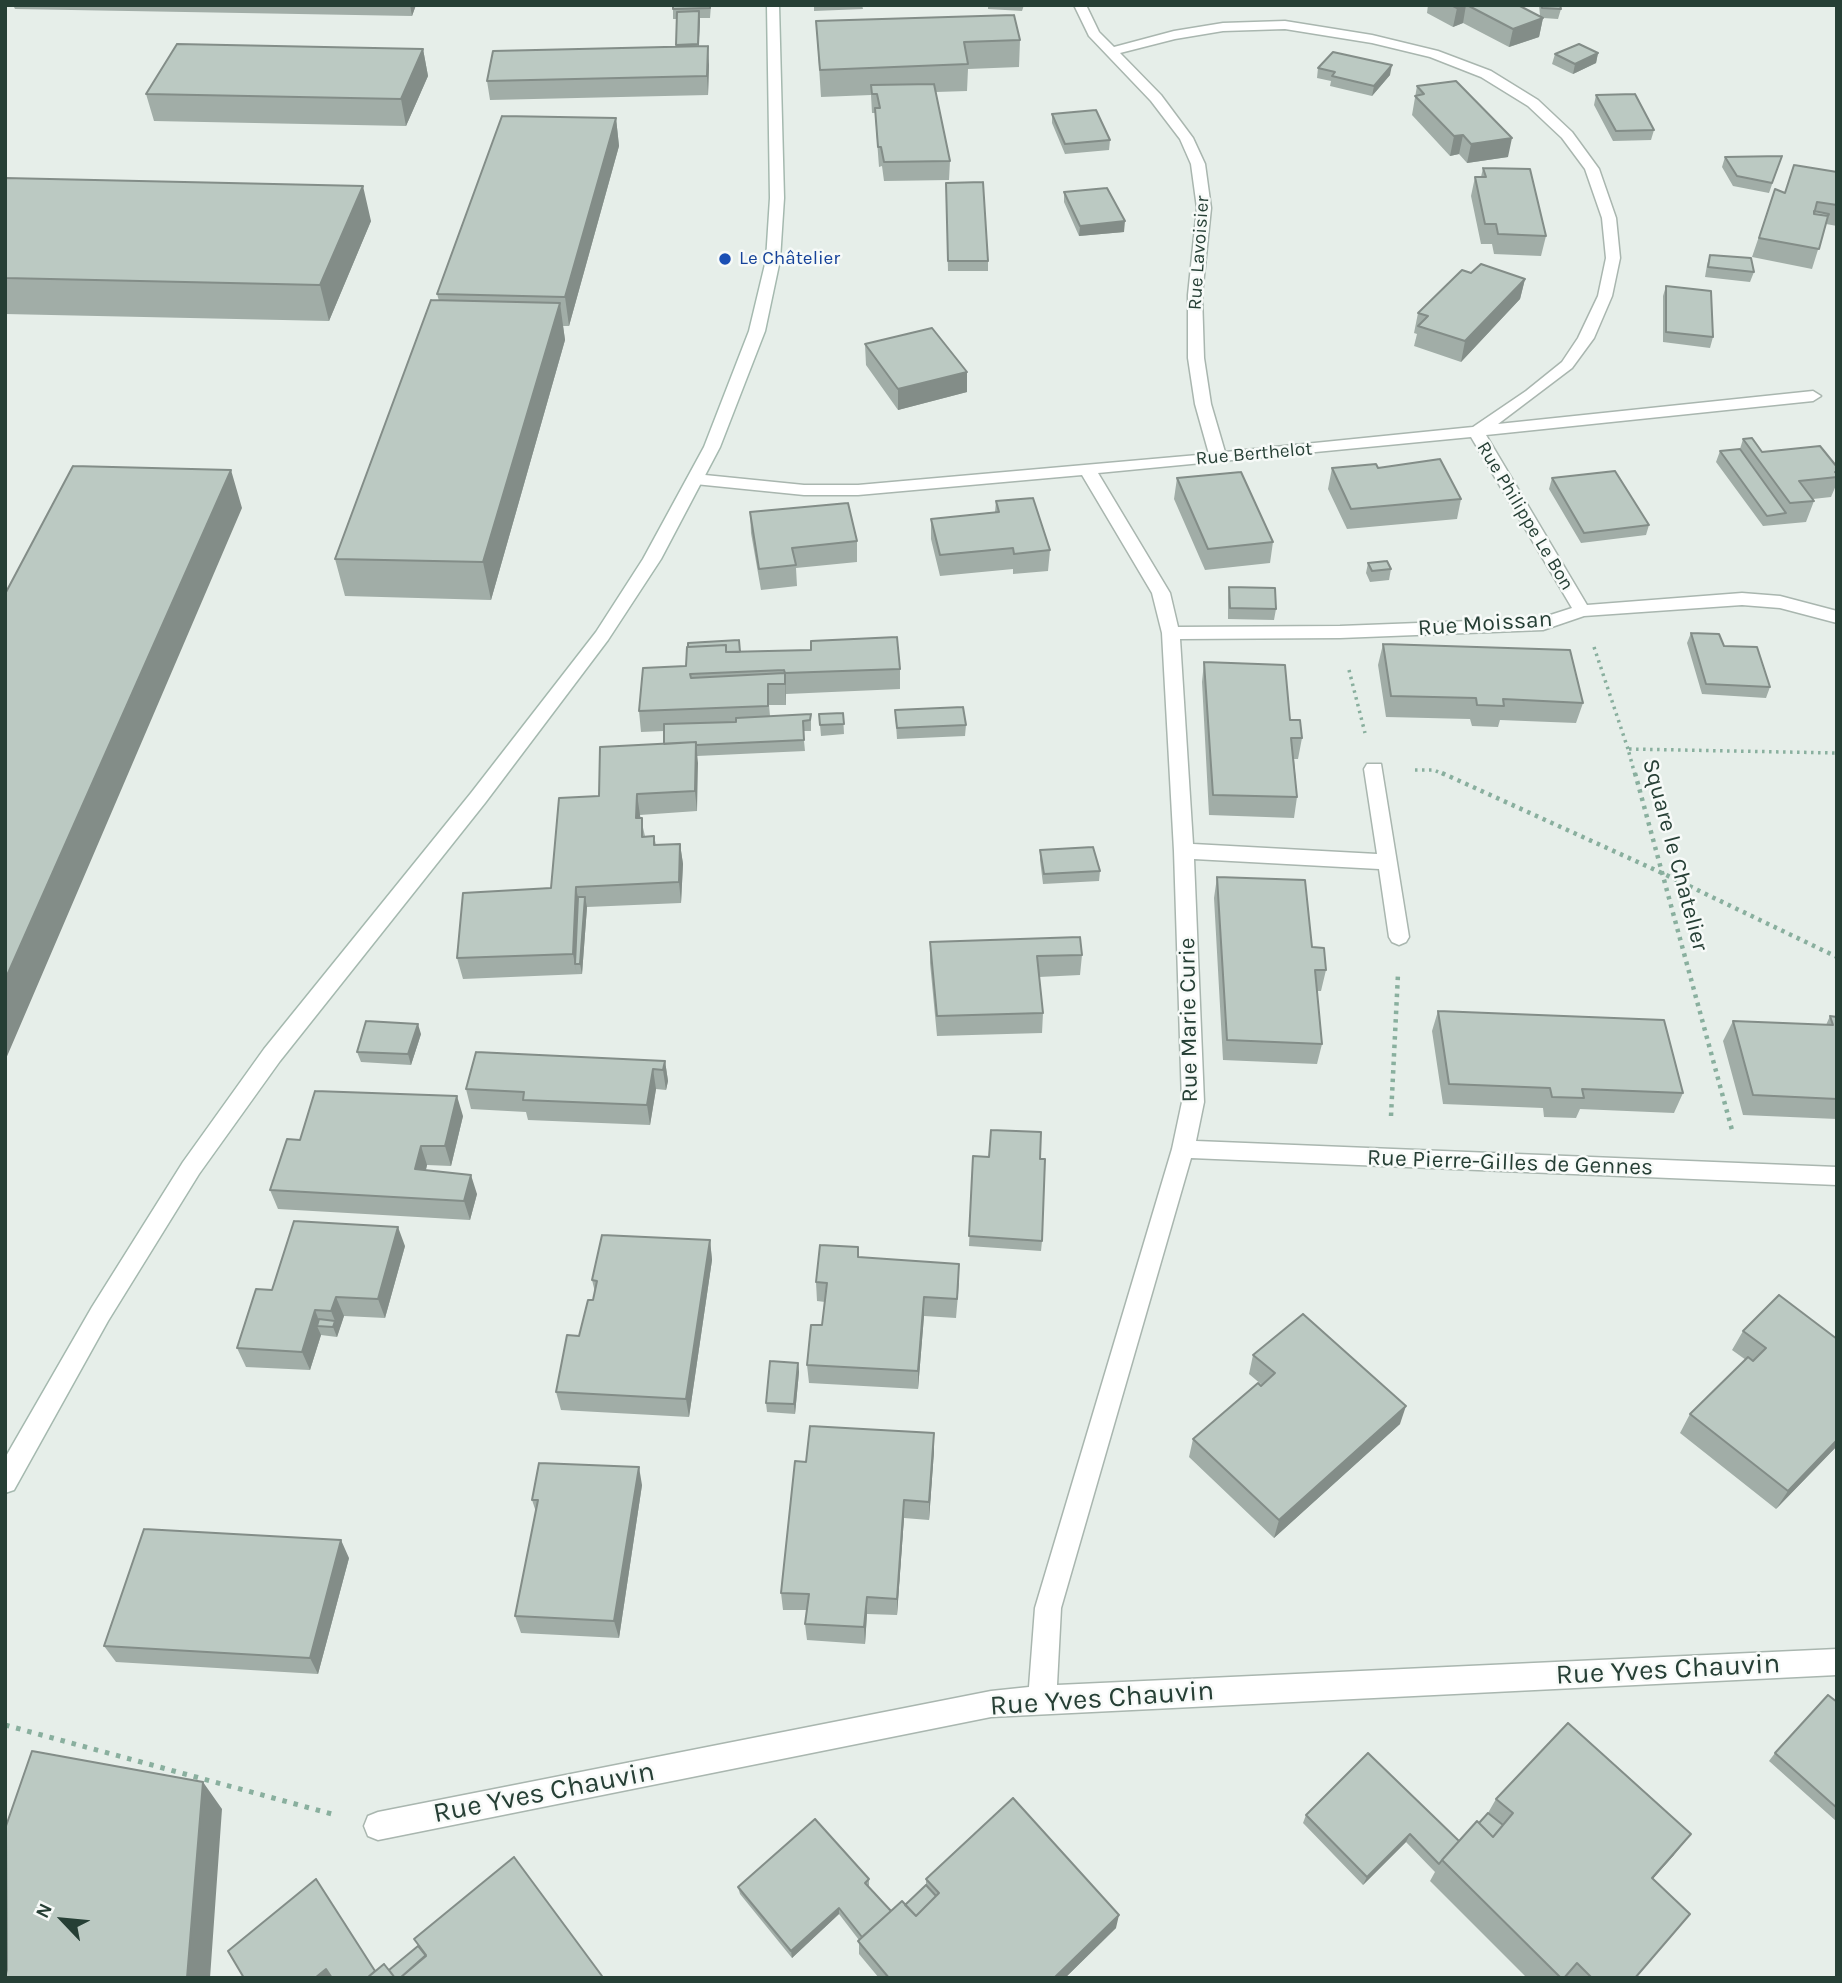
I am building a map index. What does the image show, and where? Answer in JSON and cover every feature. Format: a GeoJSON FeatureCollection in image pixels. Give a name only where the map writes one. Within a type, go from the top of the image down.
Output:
{"type":"FeatureCollection","features":[{"type":"Feature","properties":{"kind":"street"},"geometry":{"type":"LineString","coordinates":[[5,1482],[100,1314],[191,1168],[288,1035],[571,678],[630,595],[695,479],[734,396],[754,341],[773,260],[778,198],[773,5]]}},
{"type":"Feature","properties":{"kind":"street","name":"Rue Lavoisier"},"geometry":{"type":"LineString","coordinates":[[1080,5],[1093,33],[1167,112],[1186,138],[1198,164],[1204,208],[1195,295],[1196,358],[1203,404],[1218,457]]}},
{"type":"Feature","properties":{"kind":"street","name":"Rue Philippe Le Bon"},"geometry":{"type":"LineString","coordinates":[[1111,52],[1204,29],[1298,27],[1395,44],[1455,61],[1520,94],[1556,124],[1591,169],[1605,200],[1613,240],[1611,275],[1596,319],[1567,365],[1532,394],[1476,432],[1582,611]]}},
{"type":"Feature","properties":{"kind":"street","name":"Rue Berthelot"},"geometry":{"type":"LineString","coordinates":[[695,479],[804,490],[844,490],[1476,432],[1813,396]]}},
{"type":"Feature","properties":{"kind":"street","name":"Rue Marie Curie"},"geometry":{"type":"LineString","coordinates":[[1043,1699],[1043,1651],[1048,1608],[1183,1149],[1193,1102],[1184,850],[1171,633],[1161,593],[1087,469]]}},
{"type":"Feature","properties":{"kind":"street","name":"Rue Moissan"},"geometry":{"type":"LineString","coordinates":[[1171,633],[1340,632],[1543,624],[1582,611],[1758,599],[1837,618]]}},
{"type":"Feature","properties":{"kind":"street"},"geometry":{"type":"LineString","coordinates":[[1374,769],[1399,937]]}},
{"type":"Feature","properties":{"kind":"street"},"geometry":{"type":"LineString","coordinates":[[1184,850],[1388,862]]}},
{"type":"Feature","properties":{"kind":"street","name":"Rue Pierre-Gilles de Gennes"},"geometry":{"type":"LineString","coordinates":[[1183,1149],[1837,1176]]}},
{"type":"Feature","properties":{"kind":"street","name":"Rue Yves Chauvin"},"geometry":{"type":"LineString","coordinates":[[378,1826],[991,1704],[1043,1699],[1837,1662]]}},
{"type":"Feature","properties":{"kind":"path"},"geometry":{"type":"LineString","coordinates":[[1582,611],[1628,749]]}},
{"type":"Feature","properties":{"kind":"path"},"geometry":{"type":"LineString","coordinates":[[1340,632],[1374,769],[1434,770],[1662,873],[1837,957]]}},
{"type":"Feature","properties":{"kind":"path","name":"Square le Chatelier"},"geometry":{"type":"LineString","coordinates":[[1743,1172],[1628,749],[1837,753]]}},
{"type":"Feature","properties":{"kind":"path"},"geometry":{"type":"LineString","coordinates":[[1390,1159],[1399,937]]}},
{"type":"Feature","properties":{"kind":"path"},"geometry":{"type":"LineString","coordinates":[[5,1725],[378,1826]]}},
{"type":"Feature","properties":{"kind":"building"},"geometry":{"type":"Polygon","coordinates":[[[673,5],[710,5],[710,8],[673,9],[673,5]]]}},
{"type":"Feature","properties":{"kind":"building"},"geometry":{"type":"Polygon","coordinates":[[[1467,5],[1518,5],[1543,18],[1513,29],[1467,5]]]}},
{"type":"Feature","properties":{"kind":"building"},"geometry":{"type":"Polygon","coordinates":[[[1542,5],[1560,5],[1561,9],[1542,8],[1542,5]]]}},
{"type":"Feature","properties":{"kind":"building"},"geometry":{"type":"Polygon","coordinates":[[[699,11],[698,44],[676,45],[677,12],[699,11]]]}},
{"type":"Feature","properties":{"kind":"building"},"geometry":{"type":"Polygon","coordinates":[[[1014,15],[1020,40],[964,42],[968,64],[820,70],[816,21],[1014,15]]]}},
{"type":"Feature","properties":{"kind":"building"},"geometry":{"type":"Polygon","coordinates":[[[177,44],[423,49],[401,99],[146,94],[177,44]]]}},
{"type":"Feature","properties":{"kind":"building"},"geometry":{"type":"Polygon","coordinates":[[[1579,44],[1598,53],[1575,64],[1555,54],[1579,44]]]}},
{"type":"Feature","properties":{"kind":"building"},"geometry":{"type":"Polygon","coordinates":[[[708,46],[707,76],[487,81],[493,51],[708,46]]]}},
{"type":"Feature","properties":{"kind":"building"},"geometry":{"type":"Polygon","coordinates":[[[1333,52],[1392,65],[1374,86],[1332,76],[1335,72],[1318,68],[1333,52]]]}},
{"type":"Feature","properties":{"kind":"building"},"geometry":{"type":"Polygon","coordinates":[[[1456,81],[1512,138],[1471,144],[1463,135],[1454,136],[1415,96],[1424,94],[1417,86],[1456,81]]]}},
{"type":"Feature","properties":{"kind":"building"},"geometry":{"type":"Polygon","coordinates":[[[934,84],[950,161],[884,162],[881,147],[878,147],[875,108],[880,108],[877,94],[872,94],[871,85],[934,84]]]}},
{"type":"Feature","properties":{"kind":"building"},"geometry":{"type":"Polygon","coordinates":[[[1635,94],[1654,130],[1616,131],[1596,95],[1635,94]]]}},
{"type":"Feature","properties":{"kind":"building"},"geometry":{"type":"Polygon","coordinates":[[[1096,110],[1110,140],[1065,144],[1052,114],[1096,110]]]}},
{"type":"Feature","properties":{"kind":"building"},"geometry":{"type":"Polygon","coordinates":[[[502,116],[616,118],[565,297],[437,294],[502,116]]]}},
{"type":"Feature","properties":{"kind":"building"},"geometry":{"type":"Polygon","coordinates":[[[1782,156],[1772,183],[1737,176],[1725,157],[1782,156]]]}},
{"type":"Feature","properties":{"kind":"building"},"geometry":{"type":"Polygon","coordinates":[[[1794,165],[1837,172],[1837,205],[1817,202],[1814,214],[1828,216],[1819,249],[1759,238],[1775,189],[1785,193],[1794,165]]]}},
{"type":"Feature","properties":{"kind":"building"},"geometry":{"type":"Polygon","coordinates":[[[1483,168],[1530,169],[1546,236],[1498,234],[1496,224],[1485,224],[1475,177],[1486,177],[1483,168]]]}},
{"type":"Feature","properties":{"kind":"building"},"geometry":{"type":"Polygon","coordinates":[[[5,178],[363,186],[320,285],[5,278],[5,178]]]}},
{"type":"Feature","properties":{"kind":"building"},"geometry":{"type":"Polygon","coordinates":[[[983,182],[988,261],[948,261],[946,183],[983,182]]]}},
{"type":"Feature","properties":{"kind":"building"},"geometry":{"type":"Polygon","coordinates":[[[1107,188],[1125,221],[1080,226],[1064,192],[1107,188]]]}},
{"type":"Feature","properties":{"kind":"building"},"geometry":{"type":"Polygon","coordinates":[[[1814,211],[1829,214],[1814,214],[1814,211]]]}},
{"type":"Feature","properties":{"kind":"building"},"geometry":{"type":"Polygon","coordinates":[[[1710,255],[1751,258],[1754,272],[1708,267],[1710,255]]]}},
{"type":"Feature","properties":{"kind":"building"},"geometry":{"type":"Polygon","coordinates":[[[1481,264],[1525,279],[1465,341],[1418,326],[1428,316],[1418,313],[1462,270],[1471,273],[1481,264]]]}},
{"type":"Feature","properties":{"kind":"building"},"geometry":{"type":"Polygon","coordinates":[[[1666,286],[1711,291],[1713,337],[1666,332],[1666,286]]]}},
{"type":"Feature","properties":{"kind":"building"},"geometry":{"type":"Polygon","coordinates":[[[431,300],[560,303],[483,562],[335,559],[431,300]]]}},
{"type":"Feature","properties":{"kind":"building"},"geometry":{"type":"Polygon","coordinates":[[[932,328],[967,372],[898,389],[865,344],[932,328]]]}},
{"type":"Feature","properties":{"kind":"building"},"geometry":{"type":"Polygon","coordinates":[[[1752,438],[1762,452],[1820,446],[1837,467],[1837,477],[1799,481],[1814,501],[1790,503],[1743,439],[1752,438]]]}},
{"type":"Feature","properties":{"kind":"building"},"geometry":{"type":"Polygon","coordinates":[[[1740,449],[1786,513],[1767,516],[1720,451],[1740,449]]]}},
{"type":"Feature","properties":{"kind":"building"},"geometry":{"type":"Polygon","coordinates":[[[1440,459],[1461,499],[1351,509],[1332,468],[1376,464],[1378,468],[1440,459]]]}},
{"type":"Feature","properties":{"kind":"building"},"geometry":{"type":"Polygon","coordinates":[[[73,466],[231,470],[5,980],[5,594],[73,466]]]}},
{"type":"Feature","properties":{"kind":"building"},"geometry":{"type":"Polygon","coordinates":[[[1615,471],[1649,525],[1584,533],[1552,478],[1615,471]]]}},
{"type":"Feature","properties":{"kind":"building"},"geometry":{"type":"Polygon","coordinates":[[[1241,472],[1273,542],[1208,549],[1177,478],[1241,472]]]}},
{"type":"Feature","properties":{"kind":"building"},"geometry":{"type":"Polygon","coordinates":[[[1033,498],[1050,550],[1014,554],[1013,548],[940,555],[931,519],[999,512],[996,501],[1033,498]]]}},
{"type":"Feature","properties":{"kind":"building"},"geometry":{"type":"Polygon","coordinates":[[[848,503],[857,541],[792,548],[796,565],[759,569],[750,512],[848,503]]]}},
{"type":"Feature","properties":{"kind":"building"},"geometry":{"type":"Polygon","coordinates":[[[1387,561],[1391,569],[1372,571],[1368,563],[1387,561]]]}},
{"type":"Feature","properties":{"kind":"building"},"geometry":{"type":"Polygon","coordinates":[[[1229,587],[1275,588],[1276,609],[1230,608],[1229,587]]]}},
{"type":"Feature","properties":{"kind":"building"},"geometry":{"type":"Polygon","coordinates":[[[1691,633],[1719,634],[1724,646],[1757,647],[1770,687],[1706,684],[1691,633]]]}},
{"type":"Feature","properties":{"kind":"building"},"geometry":{"type":"Polygon","coordinates":[[[897,637],[900,669],[785,673],[785,684],[768,684],[768,706],[639,711],[643,668],[686,666],[687,647],[726,645],[726,652],[811,650],[811,641],[897,637]],[[784,670],[690,674],[691,678],[785,673],[784,670]]]}},
{"type":"Feature","properties":{"kind":"building"},"geometry":{"type":"Polygon","coordinates":[[[739,640],[740,652],[726,652],[726,645],[688,647],[688,643],[739,640]]]}},
{"type":"Feature","properties":{"kind":"building"},"geometry":{"type":"Polygon","coordinates":[[[1383,644],[1570,650],[1583,703],[1503,699],[1504,706],[1477,705],[1476,698],[1391,696],[1383,644]]]}},
{"type":"Feature","properties":{"kind":"building"},"geometry":{"type":"Polygon","coordinates":[[[1204,662],[1285,665],[1290,720],[1300,720],[1302,738],[1291,738],[1297,797],[1213,795],[1204,662]]]}},
{"type":"Feature","properties":{"kind":"building"},"geometry":{"type":"Polygon","coordinates":[[[963,707],[966,725],[897,728],[895,710],[963,707]]]}},
{"type":"Feature","properties":{"kind":"building"},"geometry":{"type":"Polygon","coordinates":[[[843,713],[844,724],[820,725],[819,714],[843,713]]]}},
{"type":"Feature","properties":{"kind":"building"},"geometry":{"type":"Polygon","coordinates":[[[811,714],[810,720],[803,721],[804,740],[664,744],[664,724],[736,722],[736,718],[811,714]]]}},
{"type":"Feature","properties":{"kind":"building"},"geometry":{"type":"Polygon","coordinates":[[[696,742],[695,791],[637,794],[636,818],[642,818],[642,837],[654,836],[654,845],[680,844],[679,882],[576,887],[573,954],[457,958],[463,893],[551,888],[559,798],[599,796],[600,747],[696,742]]]}},
{"type":"Feature","properties":{"kind":"building"},"geometry":{"type":"Polygon","coordinates":[[[1093,847],[1100,871],[1044,874],[1040,850],[1093,847]]]}},
{"type":"Feature","properties":{"kind":"building"},"geometry":{"type":"Polygon","coordinates":[[[1217,877],[1305,880],[1312,947],[1324,948],[1326,970],[1315,970],[1322,1044],[1227,1040],[1217,877]]]}},
{"type":"Feature","properties":{"kind":"building"},"geometry":{"type":"Polygon","coordinates":[[[578,897],[585,897],[580,964],[575,964],[578,897]]]}},
{"type":"Feature","properties":{"kind":"building"},"geometry":{"type":"Polygon","coordinates":[[[1080,937],[1082,955],[1037,956],[1043,1013],[937,1016],[930,942],[1080,937]]]}},
{"type":"Feature","properties":{"kind":"building"},"geometry":{"type":"Polygon","coordinates":[[[1438,1011],[1664,1020],[1683,1093],[1582,1089],[1584,1098],[1552,1097],[1550,1088],[1449,1084],[1438,1011]]]}},
{"type":"Feature","properties":{"kind":"building"},"geometry":{"type":"Polygon","coordinates":[[[1830,1016],[1837,1017],[1837,1099],[1753,1095],[1733,1021],[1833,1025],[1830,1016]]]}},
{"type":"Feature","properties":{"kind":"building"},"geometry":{"type":"Polygon","coordinates":[[[366,1021],[418,1024],[408,1054],[357,1052],[366,1021]]]}},
{"type":"Feature","properties":{"kind":"building"},"geometry":{"type":"Polygon","coordinates":[[[476,1052],[665,1061],[663,1070],[653,1069],[647,1105],[523,1100],[524,1092],[466,1089],[476,1052]]]}},
{"type":"Feature","properties":{"kind":"building"},"geometry":{"type":"Polygon","coordinates":[[[315,1091],[457,1096],[445,1146],[421,1146],[415,1169],[471,1175],[464,1201],[270,1190],[287,1139],[300,1140],[315,1091]]]}},
{"type":"Feature","properties":{"kind":"building"},"geometry":{"type":"Polygon","coordinates":[[[991,1130],[1041,1132],[1040,1159],[1045,1159],[1042,1241],[969,1236],[973,1156],[989,1157],[991,1130]]]}},
{"type":"Feature","properties":{"kind":"building"},"geometry":{"type":"Polygon","coordinates":[[[294,1221],[398,1227],[378,1299],[336,1297],[331,1311],[315,1310],[302,1352],[237,1348],[256,1289],[272,1290],[294,1221]]]}},
{"type":"Feature","properties":{"kind":"building"},"geometry":{"type":"Polygon","coordinates":[[[602,1235],[710,1240],[686,1399],[556,1392],[567,1335],[579,1336],[588,1300],[593,1300],[597,1281],[592,1280],[602,1235]]]}},
{"type":"Feature","properties":{"kind":"building"},"geometry":{"type":"Polygon","coordinates":[[[820,1245],[858,1247],[858,1257],[959,1264],[957,1299],[924,1297],[918,1371],[807,1365],[811,1325],[822,1325],[827,1283],[816,1282],[820,1245]]]}},
{"type":"Feature","properties":{"kind":"building"},"geometry":{"type":"Polygon","coordinates":[[[1779,1295],[1837,1339],[1837,1440],[1788,1491],[1690,1414],[1748,1357],[1753,1361],[1766,1348],[1743,1331],[1779,1295]]]}},
{"type":"Feature","properties":{"kind":"building"},"geometry":{"type":"Polygon","coordinates":[[[1303,1314],[1406,1406],[1279,1520],[1193,1439],[1258,1383],[1261,1386],[1275,1373],[1253,1355],[1303,1314]]]}},
{"type":"Feature","properties":{"kind":"building"},"geometry":{"type":"Polygon","coordinates":[[[319,1319],[335,1321],[333,1327],[317,1326],[319,1319]]]}},
{"type":"Feature","properties":{"kind":"building"},"geometry":{"type":"Polygon","coordinates":[[[770,1361],[798,1363],[794,1404],[766,1403],[770,1361]]]}},
{"type":"Feature","properties":{"kind":"building"},"geometry":{"type":"Polygon","coordinates":[[[810,1426],[934,1433],[929,1502],[904,1500],[897,1599],[867,1597],[864,1627],[805,1624],[809,1594],[781,1593],[795,1461],[806,1462],[810,1426]]]}},
{"type":"Feature","properties":{"kind":"building"},"geometry":{"type":"Polygon","coordinates":[[[539,1463],[639,1467],[614,1621],[515,1616],[538,1500],[532,1500],[539,1463]]]}},
{"type":"Feature","properties":{"kind":"building"},"geometry":{"type":"Polygon","coordinates":[[[144,1529],[341,1540],[310,1658],[104,1646],[144,1529]]]}},
{"type":"Feature","properties":{"kind":"building"},"geometry":{"type":"Polygon","coordinates":[[[1828,1695],[1837,1702],[1837,1808],[1775,1753],[1828,1695]]]}},
{"type":"Feature","properties":{"kind":"building"},"geometry":{"type":"Polygon","coordinates":[[[1568,1723],[1691,1834],[1652,1878],[1690,1914],[1635,1978],[1592,1978],[1577,1963],[1561,1978],[1442,1860],[1477,1821],[1493,1837],[1513,1813],[1496,1799],[1568,1723]]]}},
{"type":"Feature","properties":{"kind":"building"},"geometry":{"type":"Polygon","coordinates":[[[32,1751],[203,1782],[187,1978],[5,1978],[6,1826],[32,1751]]]}},
{"type":"Feature","properties":{"kind":"building"},"geometry":{"type":"Polygon","coordinates":[[[1368,1753],[1459,1841],[1439,1864],[1410,1834],[1367,1877],[1306,1815],[1368,1753]]]}},
{"type":"Feature","properties":{"kind":"building"},"geometry":{"type":"Polygon","coordinates":[[[1013,1798],[1119,1915],[1054,1978],[889,1978],[858,1941],[902,1901],[916,1916],[939,1893],[926,1879],[1013,1798]]]}},
{"type":"Feature","properties":{"kind":"building"},"geometry":{"type":"Polygon","coordinates":[[[1488,1813],[1503,1825],[1493,1837],[1479,1823],[1488,1813]]]}},
{"type":"Feature","properties":{"kind":"building"},"geometry":{"type":"Polygon","coordinates":[[[815,1819],[869,1879],[865,1883],[891,1911],[862,1937],[839,1908],[791,1951],[738,1887],[815,1819]]]}},
{"type":"Feature","properties":{"kind":"building"},"geometry":{"type":"Polygon","coordinates":[[[514,1857],[602,1976],[400,1978],[426,1955],[414,1939],[514,1857]]]}},
{"type":"Feature","properties":{"kind":"building"},"geometry":{"type":"Polygon","coordinates":[[[316,1879],[375,1971],[367,1978],[332,1978],[326,1969],[315,1978],[244,1978],[228,1951],[316,1879]]]}},
{"type":"Feature","properties":{"kind":"building"},"geometry":{"type":"Polygon","coordinates":[[[926,1885],[936,1896],[916,1916],[905,1905],[926,1885]]]}},
{"type":"Feature","properties":{"kind":"building"},"geometry":{"type":"Polygon","coordinates":[[[418,1946],[426,1956],[400,1978],[395,1978],[389,1970],[418,1946]]]}},
{"type":"Feature","properties":{"kind":"building"},"geometry":{"type":"Polygon","coordinates":[[[384,1964],[395,1978],[367,1978],[384,1964]]]}},
{"type":"Feature","properties":{"kind":"place","name":"Le Châtelier"},"geometry":{"type":"Point","coordinates":[725,259]}}]}
